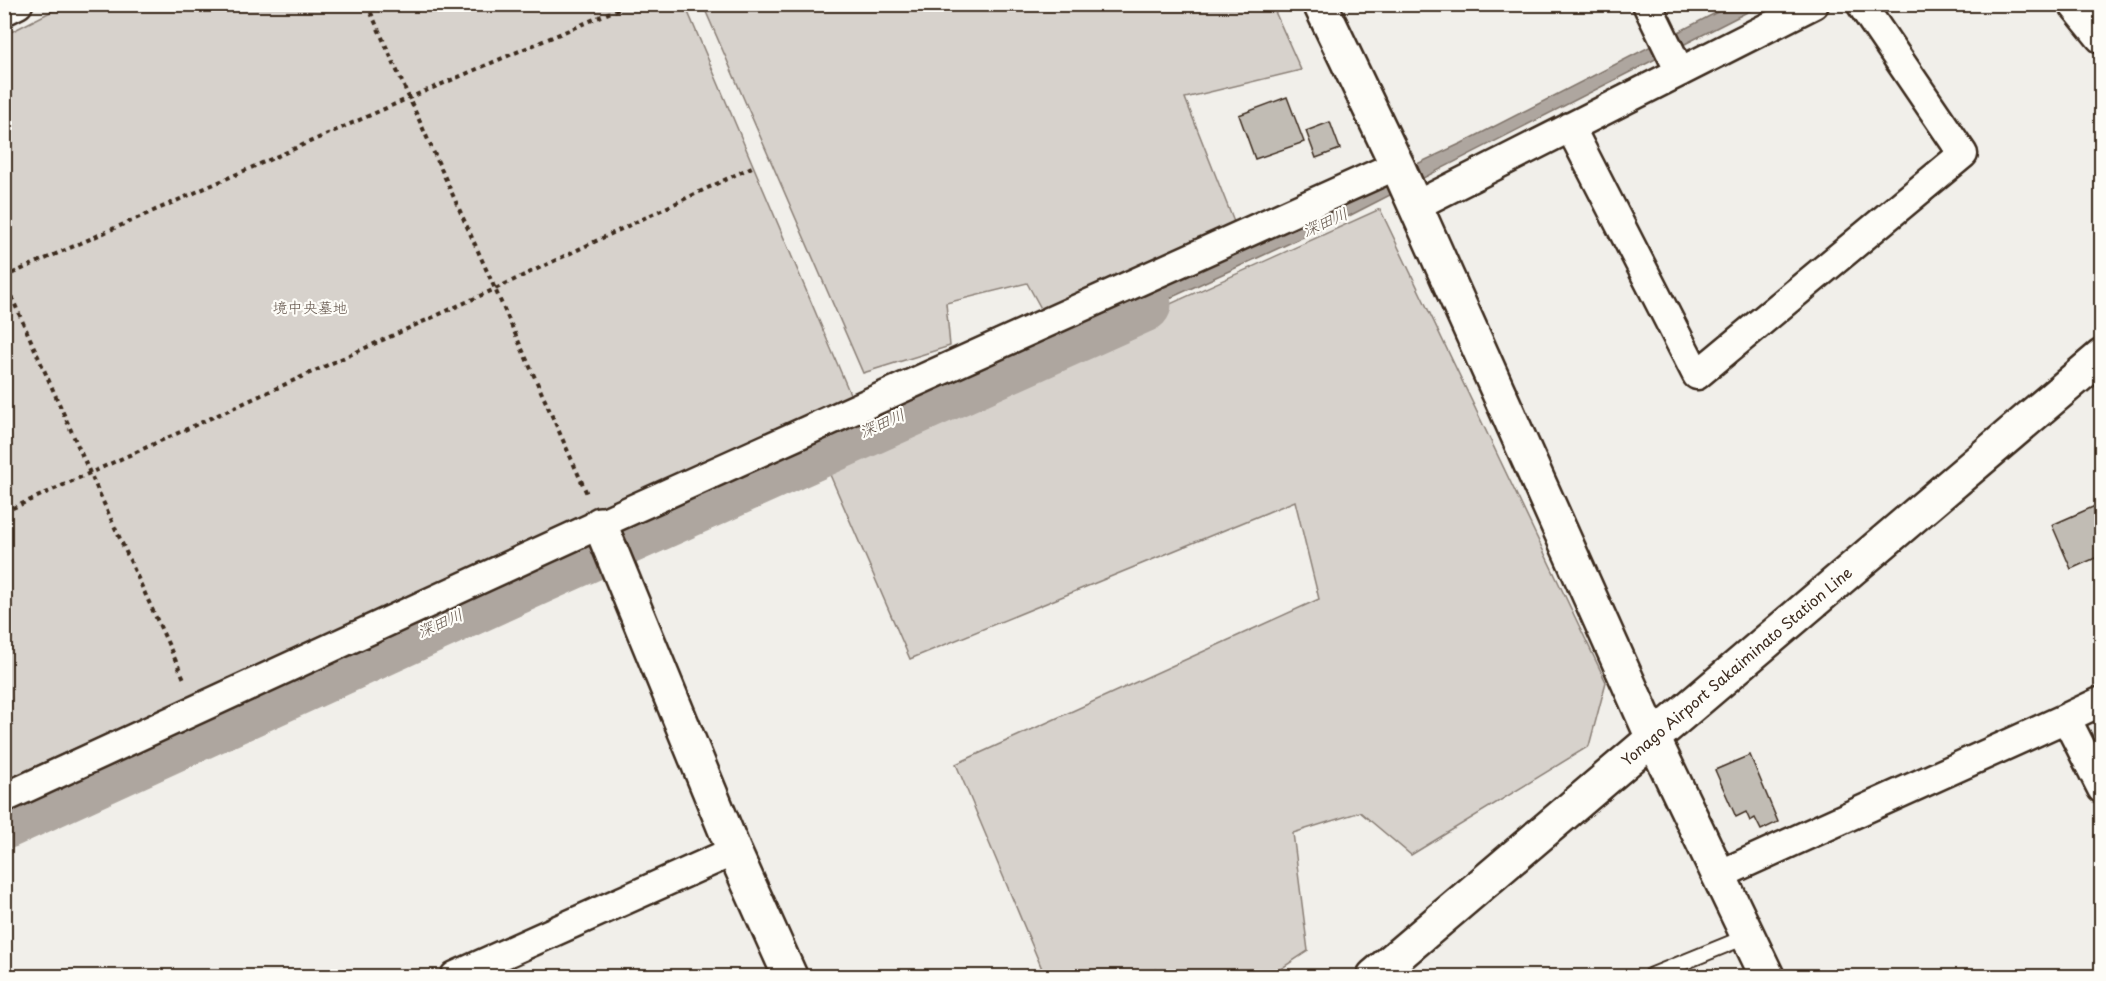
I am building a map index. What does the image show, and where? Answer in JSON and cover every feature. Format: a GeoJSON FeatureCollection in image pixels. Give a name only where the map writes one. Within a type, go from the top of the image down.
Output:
{"type":"FeatureCollection","features":[{"type":"Feature","properties":{"kind":"street"},"geometry":{"type":"LineString","coordinates":[[4,11],[18,4]]}},
{"type":"Feature","properties":{"kind":"street"},"geometry":{"type":"LineString","coordinates":[[1320,4],[1397,165],[1653,738],[1767,976]]}},
{"type":"Feature","properties":{"kind":"street"},"geometry":{"type":"LineString","coordinates":[[1647,4],[1680,72]]}},
{"type":"Feature","properties":{"kind":"street"},"geometry":{"type":"LineString","coordinates":[[1415,206],[1814,4]]}},
{"type":"Feature","properties":{"kind":"street"},"geometry":{"type":"LineString","coordinates":[[1570,127],[1696,375],[1963,154],[1861,4]]}},
{"type":"Feature","properties":{"kind":"street"},"geometry":{"type":"LineString","coordinates":[[2076,4],[2102,36]]}},
{"type":"Feature","properties":{"kind":"street"},"geometry":{"type":"LineString","coordinates":[[4,798],[600,524],[1397,165]]}},
{"type":"Feature","properties":{"kind":"street","name":"Yonago Airport Sakaiminato Station Line"},"geometry":{"type":"LineString","coordinates":[[1374,976],[2102,356]]}},
{"type":"Feature","properties":{"kind":"street"},"geometry":{"type":"LineString","coordinates":[[600,524],[734,851],[790,976]]}},
{"type":"Feature","properties":{"kind":"street"},"geometry":{"type":"LineString","coordinates":[[1719,875],[2102,701]]}},
{"type":"Feature","properties":{"kind":"street"},"geometry":{"type":"LineString","coordinates":[[2066,718],[2102,789]]}},
{"type":"Feature","properties":{"kind":"street"},"geometry":{"type":"LineString","coordinates":[[455,976],[734,851]]}},
{"type":"Feature","properties":{"kind":"lane"},"geometry":{"type":"LineString","coordinates":[[1650,976],[1748,936]]}},
{"type":"Feature","properties":{"kind":"path"},"geometry":{"type":"LineString","coordinates":[[367,4],[600,524]]}},
{"type":"Feature","properties":{"kind":"path"},"geometry":{"type":"LineString","coordinates":[[187,685],[4,278],[409,98],[630,4]]}},
{"type":"Feature","properties":{"kind":"path"},"geometry":{"type":"LineString","coordinates":[[4,512],[495,289],[753,166]]}},
{"type":"Feature","properties":{"kind":"green space","name":"境中央墓地"},"geometry":{"type":"Polygon","coordinates":[[[66,4],[685,5],[851,396],[5,780],[5,35],[66,4]]]}},
{"type":"Feature","properties":{"kind":"green space"},"geometry":{"type":"Polygon","coordinates":[[[703,5],[1272,5],[1301,70],[1185,98],[1234,222],[1043,312],[1027,283],[946,303],[950,346],[863,373],[703,5]]]}},
{"type":"Feature","properties":{"kind":"green space"},"geometry":{"type":"Polygon","coordinates":[[[1380,209],[1606,682],[1589,746],[1411,855],[1360,812],[1293,833],[1308,951],[1270,976],[1158,976],[1156,969],[1143,976],[1045,976],[956,764],[1319,599],[1295,501],[910,659],[824,461],[1380,209]]]}},
{"type":"Feature","properties":{"kind":"water"},"geometry":{"type":"Polygon","coordinates":[[[1731,5],[1761,5],[1349,216],[1074,342],[1069,327],[1462,143],[1731,5]]]}},
{"type":"Feature","properties":{"kind":"building"},"geometry":{"type":"Polygon","coordinates":[[[1287,97],[1304,142],[1255,159],[1239,115],[1287,97]]]}},
{"type":"Feature","properties":{"kind":"building"},"geometry":{"type":"Polygon","coordinates":[[[1330,122],[1340,149],[1316,158],[1306,131],[1330,122]]]}},
{"type":"Feature","properties":{"kind":"building"},"geometry":{"type":"Polygon","coordinates":[[[2102,503],[2102,555],[2071,569],[2052,525],[2102,503]]]}},
{"type":"Feature","properties":{"kind":"building"},"geometry":{"type":"Polygon","coordinates":[[[1750,755],[1778,822],[1761,830],[1755,818],[1750,821],[1746,812],[1736,817],[1715,770],[1750,755]]]}},
{"type":"Feature","properties":{"kind":"waterway","name":"深田川"},"geometry":{"type":"LineString","coordinates":[[4,821],[543,574],[1143,304]]}}]}
